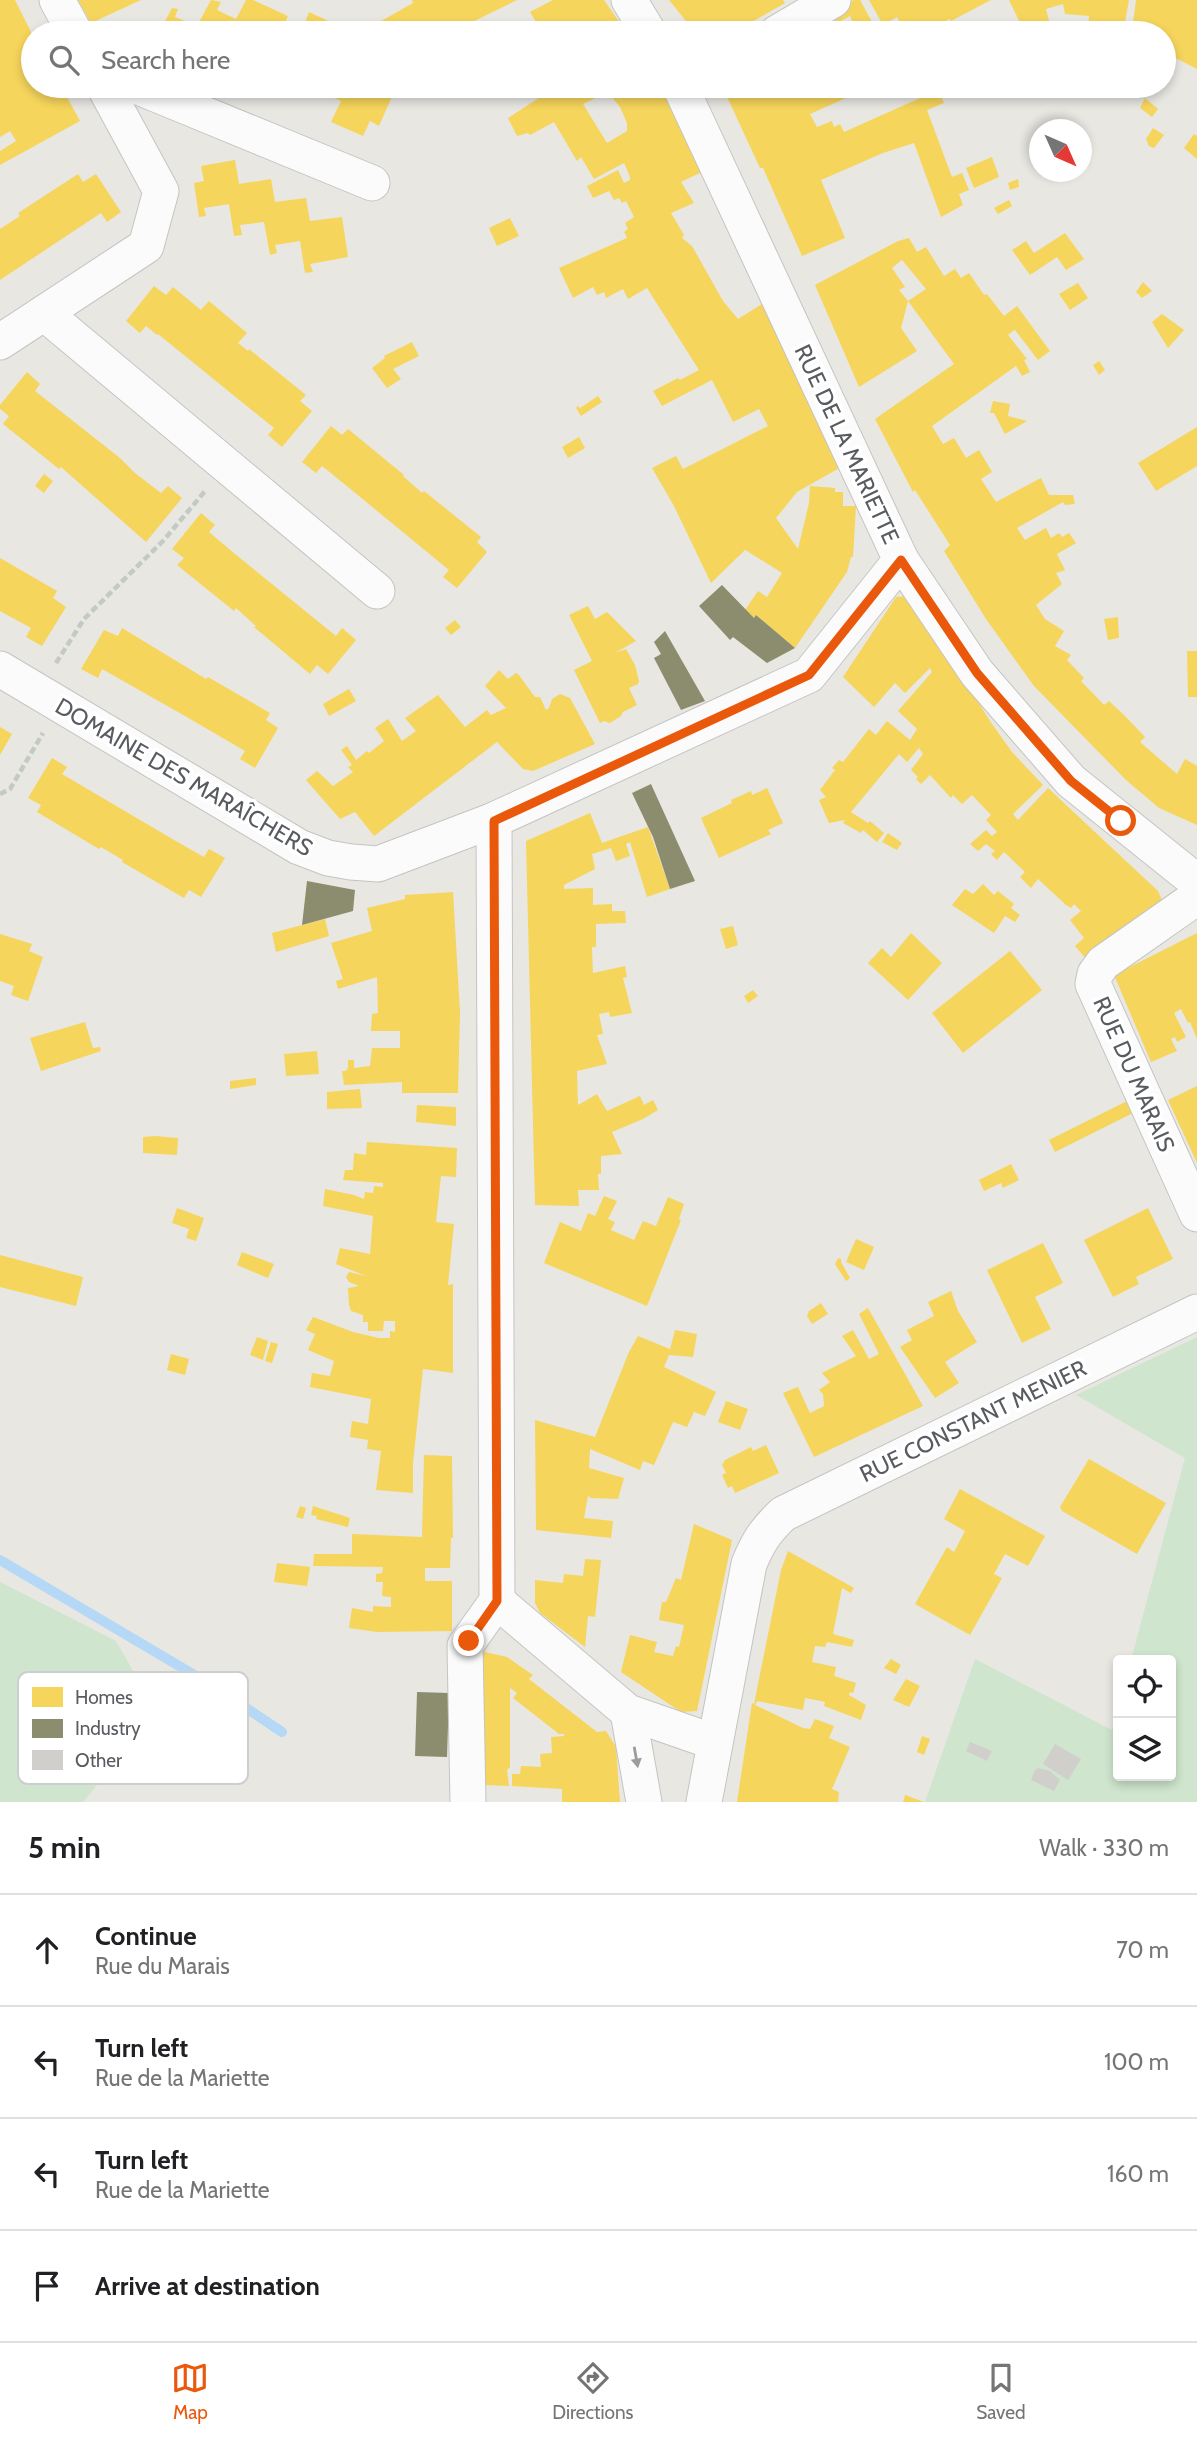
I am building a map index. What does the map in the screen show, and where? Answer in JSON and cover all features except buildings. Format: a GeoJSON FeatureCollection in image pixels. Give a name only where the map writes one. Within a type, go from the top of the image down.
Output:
{"type":"FeatureCollection","features":[{"type":"Feature","properties":{"kind":"street"},"geometry":{"type":"LineString","coordinates":[[57,0],[68,21]]}},
{"type":"Feature","properties":{"kind":"street"},"geometry":{"type":"LineString","coordinates":[[629,0],[642,21]]}},
{"type":"Feature","properties":{"kind":"street"},"geometry":{"type":"LineString","coordinates":[[797,21],[833,0]]}},
{"type":"Feature","properties":{"kind":"street"},"geometry":{"type":"LineString","coordinates":[[0,342],[146,246],[161,191],[111,98]]}},
{"type":"Feature","properties":{"kind":"street"},"geometry":{"type":"LineString","coordinates":[[165,98],[372,183]]}},
{"type":"Feature","properties":{"kind":"street","name":"RUE DE LA MARIETTE"},"geometry":{"type":"LineString","coordinates":[[494,821],[809,675],[901,560],[688,98]]}},
{"type":"Feature","properties":{"kind":"street"},"geometry":{"type":"LineString","coordinates":[[44,313],[377,591]]}},
{"type":"Feature","properties":{"kind":"street"},"geometry":{"type":"LineString","coordinates":[[901,560],[977,673],[1071,781],[1197,882]]}},
{"type":"Feature","properties":{"kind":"street","name":"DOMAINE DES MARAÎCHERS"},"geometry":{"type":"LineString","coordinates":[[0,669],[299,846],[328,858],[378,864],[494,821]]}},
{"type":"Feature","properties":{"kind":"street"},"geometry":{"type":"LineString","coordinates":[[468,1802],[465,1646],[497,1601],[494,821]]}},
{"type":"Feature","properties":{"kind":"street","name":"RUE DU MARAIS"},"geometry":{"type":"LineString","coordinates":[[1197,897],[1102,963],[1095,974],[1093,984],[1197,1214]]}},
{"type":"Feature","properties":{"kind":"street","name":"RUE CONSTANT MENIER"},"geometry":{"type":"LineString","coordinates":[[714,1742],[749,1564],[758,1542],[783,1514],[1197,1312]]}},
{"type":"Feature","properties":{"kind":"street"},"geometry":{"type":"LineString","coordinates":[[497,1601],[628,1712],[714,1742],[704,1802]]}},
{"type":"Feature","properties":{"kind":"street"},"geometry":{"type":"LineString","coordinates":[[628,1712],[644,1802]]}},
{"type":"Feature","properties":{"kind":"path"},"geometry":{"type":"LineString","coordinates":[[0,794],[10,789],[51,700],[55,665],[84,619],[163,541],[226,465]]}},
{"type":"Feature","properties":{"kind":"green space"},"geometry":{"type":"Polygon","coordinates":[[[1197,1337],[1197,1802],[925,1802],[975,1659],[1112,1730],[1113,1727],[1113,1781],[1176,1781],[1176,1655],[1132,1655],[1185,1458],[1076,1395],[1197,1337]]]}},
{"type":"Feature","properties":{"kind":"green space"},"geometry":{"type":"Polygon","coordinates":[[[0,1582],[116,1641],[134,1672],[18,1672],[18,1784],[98,1784],[83,1802],[0,1802],[0,1582]]]}},
{"type":"Feature","properties":{"kind":"waterway"},"geometry":{"type":"LineString","coordinates":[[0,1560],[189,1672]]}},
{"type":"Feature","properties":{"kind":"waterway"},"geometry":{"type":"LineString","coordinates":[[248,1709],[282,1732]]}},
{"type":"Feature","properties":{"kind":"route"},"geometry":{"type":"LineString","coordinates":[[469,1641],[497,1601],[494,821],[809,675],[901,560],[977,673],[1071,781],[1121,821]]}}]}
